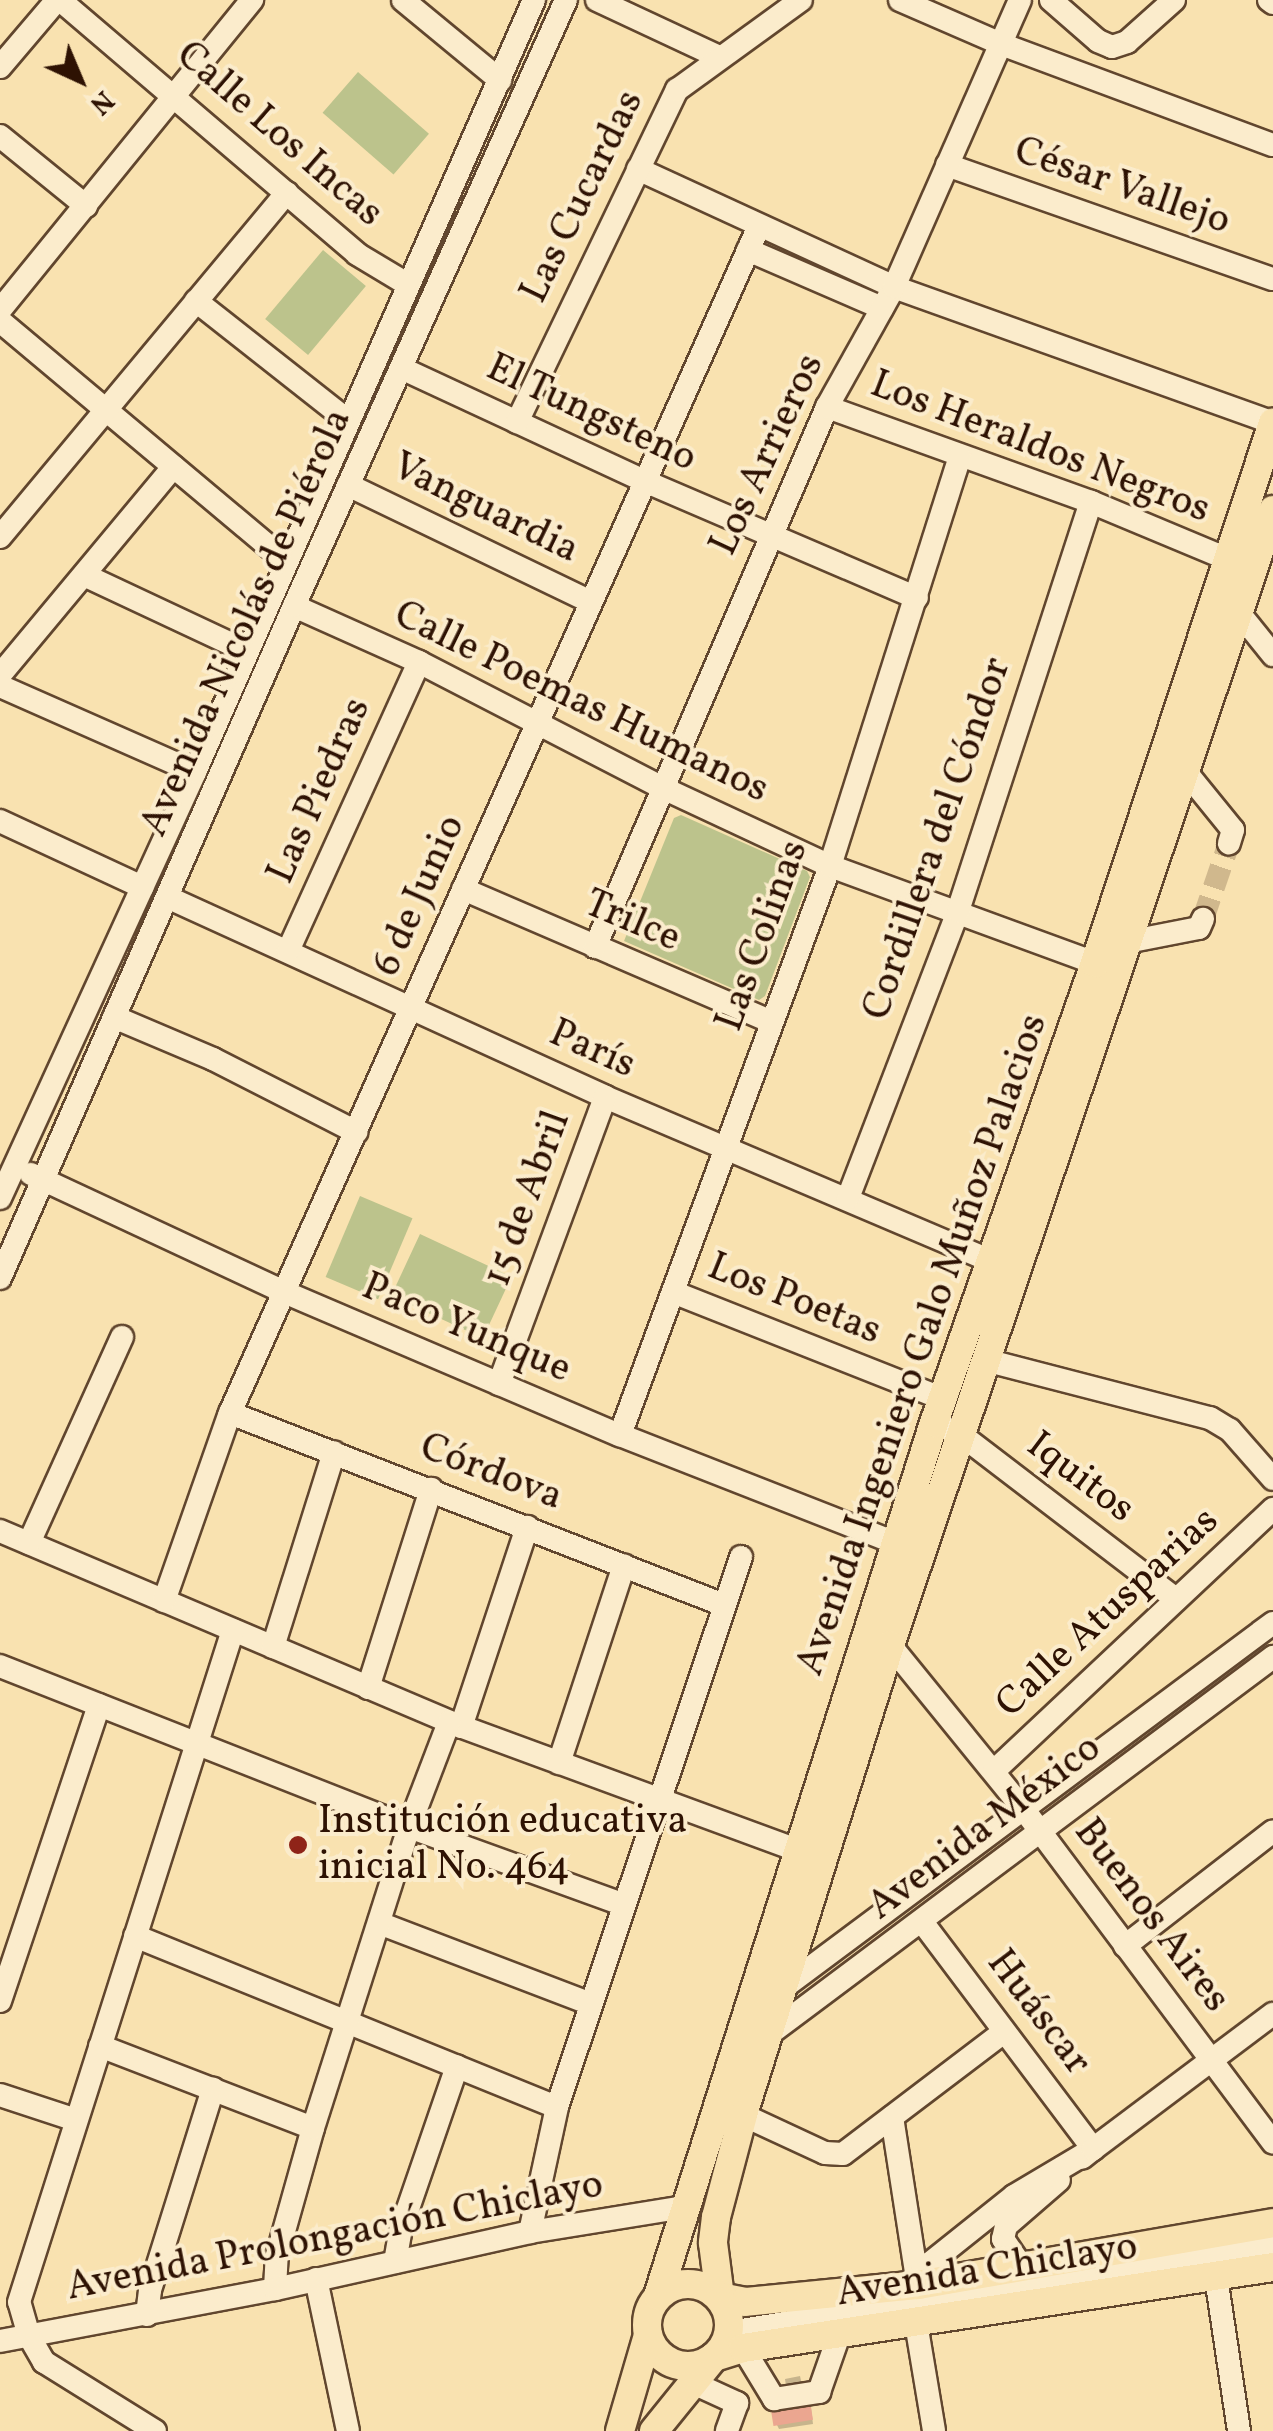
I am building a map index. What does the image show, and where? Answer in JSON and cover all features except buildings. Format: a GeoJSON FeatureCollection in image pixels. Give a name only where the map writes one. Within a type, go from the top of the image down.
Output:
{"type":"FeatureCollection","features":[{"type":"Feature","properties":{"kind":"main road","name":"Avenida Ingeniero Galo Muñoz Palacios"},"geometry":{"type":"LineString","coordinates":[[658,2296],[896,1542],[946,1419],[985,1360],[1216,591],[1273,423]]}},
{"type":"Feature","properties":{"kind":"main road","name":"Avenida Ingeniero Galo Muñoz Palacios"},"geometry":{"type":"LineString","coordinates":[[720,2298],[713,2243],[716,2217],[780,1993],[890,1645],[946,1419],[991,1261],[1106,967],[1127,942],[1273,510]]}},
{"type":"Feature","properties":{"kind":"main road","name":"Avenida Chiclayo"},"geometry":{"type":"LineString","coordinates":[[720,2298],[744,2302],[918,2285],[1273,2223]]}},
{"type":"Feature","properties":{"kind":"main road","name":"Avenida Chiclayo"},"geometry":{"type":"LineString","coordinates":[[736,2340],[839,2335],[1273,2267]]}},
{"type":"Feature","properties":{"kind":"main road"},"geometry":{"type":"LineString","coordinates":[[654,2431],[691,2382],[736,2340],[720,2298],[696,2284],[669,2288],[658,2296],[646,2321],[648,2335],[662,2358],[688,2366],[714,2357]]}},
{"type":"Feature","properties":{"kind":"main road"},"geometry":{"type":"LineString","coordinates":[[620,2431],[648,2335]]}},
{"type":"Feature","properties":{"kind":"street"},"geometry":{"type":"LineString","coordinates":[[0,67],[58,0]]}},
{"type":"Feature","properties":{"kind":"street","name":"Calle Los Incas"},"geometry":{"type":"LineString","coordinates":[[58,0],[177,96],[357,254],[407,284]]}},
{"type":"Feature","properties":{"kind":"street"},"geometry":{"type":"LineString","coordinates":[[0,310],[252,0]]}},
{"type":"Feature","properties":{"kind":"street"},"geometry":{"type":"LineString","coordinates":[[403,0],[500,80]]}},
{"type":"Feature","properties":{"kind":"street","name":"Avenida Nicolás de Piérola"},"geometry":{"type":"LineString","coordinates":[[0,1278],[23,1170],[142,886],[534,0]]}},
{"type":"Feature","properties":{"kind":"street","name":"Avenida Nicolás de Piérola"},"geometry":{"type":"LineString","coordinates":[[0,1198],[23,1170],[114,1017],[566,0]]}},
{"type":"Feature","properties":{"kind":"street"},"geometry":{"type":"LineString","coordinates":[[596,0],[718,57]]}},
{"type":"Feature","properties":{"kind":"street","name":"Las Cucardas"},"geometry":{"type":"LineString","coordinates":[[517,422],[676,90],[801,0]]}},
{"type":"Feature","properties":{"kind":"street"},"geometry":{"type":"LineString","coordinates":[[900,0],[1000,44],[1273,145]]}},
{"type":"Feature","properties":{"kind":"street","name":"Los Arrieros"},"geometry":{"type":"LineString","coordinates":[[595,947],[826,406],[894,286],[1020,0]]}},
{"type":"Feature","properties":{"kind":"street"},"geometry":{"type":"LineString","coordinates":[[1051,0],[1098,41],[1112,47],[1126,42],[1174,0]]}},
{"type":"Feature","properties":{"kind":"street"},"geometry":{"type":"LineString","coordinates":[[0,136],[86,206]]}},
{"type":"Feature","properties":{"kind":"street","name":"César Vallejo"},"geometry":{"type":"LineString","coordinates":[[946,165],[1273,279]]}},
{"type":"Feature","properties":{"kind":"street"},"geometry":{"type":"LineString","coordinates":[[638,170],[894,286],[1273,423]]}},
{"type":"Feature","properties":{"kind":"street"},"geometry":{"type":"LineString","coordinates":[[0,537],[287,193]]}},
{"type":"Feature","properties":{"kind":"street","name":"6 de Junio"},"geometry":{"type":"LineString","coordinates":[[164,1601],[230,1413],[758,226]]}},
{"type":"Feature","properties":{"kind":"street"},"geometry":{"type":"LineString","coordinates":[[748,250],[882,308]]}},
{"type":"Feature","properties":{"kind":"street"},"geometry":{"type":"LineString","coordinates":[[196,302],[347,420]]}},
{"type":"Feature","properties":{"kind":"street"},"geometry":{"type":"LineString","coordinates":[[0,322],[286,561]]}},
{"type":"Feature","properties":{"kind":"street","name":"El Tungsteno"},"geometry":{"type":"LineString","coordinates":[[401,368],[642,480],[917,598]]}},
{"type":"Feature","properties":{"kind":"street","name":"Los Heraldos Negros"},"geometry":{"type":"LineString","coordinates":[[826,406],[1091,502],[1227,559]]}},
{"type":"Feature","properties":{"kind":"street","name":"Las Colinas"},"geometry":{"type":"LineString","coordinates":[[620,1435],[830,866],[960,457]]}},
{"type":"Feature","properties":{"kind":"street"},"geometry":{"type":"LineString","coordinates":[[0,675],[174,467]]}},
{"type":"Feature","properties":{"kind":"street","name":"Vanguardia"},"geometry":{"type":"LineString","coordinates":[[348,486],[589,601]]}},
{"type":"Feature","properties":{"kind":"street","name":"Cordillera del Cóndor"},"geometry":{"type":"LineString","coordinates":[[848,1198],[958,911],[1091,502]]}},
{"type":"Feature","properties":{"kind":"street"},"geometry":{"type":"LineString","coordinates":[[84,575],[246,651]]}},
{"type":"Feature","properties":{"kind":"street"},"geometry":{"type":"LineString","coordinates":[[1216,591],[1240,611],[1273,655]]}},
{"type":"Feature","properties":{"kind":"street","name":"Calle Poemas Humanos"},"geometry":{"type":"LineString","coordinates":[[294,606],[420,662],[663,788],[830,866],[1106,967]]}},
{"type":"Feature","properties":{"kind":"street","name":"Las Piedras"},"geometry":{"type":"LineString","coordinates":[[288,952],[420,662]]}},
{"type":"Feature","properties":{"kind":"street"},"geometry":{"type":"LineString","coordinates":[[0,686],[194,772]]}},
{"type":"Feature","properties":{"kind":"street"},"geometry":{"type":"LineString","coordinates":[[1186,771],[1233,830],[1229,843]]}},
{"type":"Feature","properties":{"kind":"street"},"geometry":{"type":"LineString","coordinates":[[3,829],[142,886]]}},
{"type":"Feature","properties":{"kind":"street","name":"Trilce"},"geometry":{"type":"LineString","coordinates":[[463,889],[772,1022]]}},
{"type":"Feature","properties":{"kind":"street","name":"París"},"geometry":{"type":"LineString","coordinates":[[167,897],[606,1097],[991,1261]]}},
{"type":"Feature","properties":{"kind":"street"},"geometry":{"type":"LineString","coordinates":[[1127,942],[1200,928],[1203,919]]}},
{"type":"Feature","properties":{"kind":"street"},"geometry":{"type":"LineString","coordinates":[[114,1017],[212,1058],[356,1132]]}},
{"type":"Feature","properties":{"kind":"street","name":"15 de Abril"},"geometry":{"type":"LineString","coordinates":[[499,1384],[606,1097]]}},
{"type":"Feature","properties":{"kind":"street","name":"Paco Yunque"},"geometry":{"type":"LineString","coordinates":[[23,1170],[284,1292],[499,1384],[896,1542]]}},
{"type":"Feature","properties":{"kind":"street","name":"Los Poetas"},"geometry":{"type":"LineString","coordinates":[[672,1292],[946,1419]]}},
{"type":"Feature","properties":{"kind":"street"},"geometry":{"type":"LineString","coordinates":[[28,1543],[122,1338]]}},
{"type":"Feature","properties":{"kind":"street"},"geometry":{"type":"LineString","coordinates":[[985,1360],[1210,1418],[1230,1430],[1273,1479]]}},
{"type":"Feature","properties":{"kind":"street","name":"Córdova"},"geometry":{"type":"LineString","coordinates":[[230,1413],[724,1605]]}},
{"type":"Feature","properties":{"kind":"street","name":"Iquitos"},"geometry":{"type":"LineString","coordinates":[[946,1419],[1176,1600]]}},
{"type":"Feature","properties":{"kind":"street"},"geometry":{"type":"LineString","coordinates":[[272,1647],[334,1452]]}},
{"type":"Feature","properties":{"kind":"street"},"geometry":{"type":"LineString","coordinates":[[368,1688],[431,1489]]}},
{"type":"Feature","properties":{"kind":"street","name":"Calle Atusparias"},"geometry":{"type":"LineString","coordinates":[[994,1771],[1273,1509]]}},
{"type":"Feature","properties":{"kind":"street"},"geometry":{"type":"LineString","coordinates":[[275,2289],[277,2256],[313,2128],[409,1827],[455,1724],[526,1527]]}},
{"type":"Feature","properties":{"kind":"street"},"geometry":{"type":"LineString","coordinates":[[0,1531],[455,1724],[796,1850]]}},
{"type":"Feature","properties":{"kind":"street"},"geometry":{"type":"LineString","coordinates":[[530,2232],[557,2106],[741,1557]]}},
{"type":"Feature","properties":{"kind":"street"},"geometry":{"type":"LineString","coordinates":[[559,1763],[624,1565]]}},
{"type":"Feature","properties":{"kind":"street","name":"Avenida México"},"geometry":{"type":"LineString","coordinates":[[750,1997],[780,1993],[1273,1622]]}},
{"type":"Feature","properties":{"kind":"street"},"geometry":{"type":"LineString","coordinates":[[155,2431],[44,2362],[29,2336],[18,2302],[232,1630]]}},
{"type":"Feature","properties":{"kind":"street","name":"Buenos Aires"},"geometry":{"type":"LineString","coordinates":[[890,1645],[1025,1811],[1273,2142]]}},
{"type":"Feature","properties":{"kind":"street","name":"Avenida México"},"geometry":{"type":"LineString","coordinates":[[766,2041],[1273,1657]]}},
{"type":"Feature","properties":{"kind":"street"},"geometry":{"type":"LineString","coordinates":[[1,1668],[409,1827],[624,1904]]}},
{"type":"Feature","properties":{"kind":"street"},"geometry":{"type":"LineString","coordinates":[[0,2001],[99,1705]]}},
{"type":"Feature","properties":{"kind":"street"},"geometry":{"type":"LineString","coordinates":[[1125,1946],[1273,1831]]}},
{"type":"Feature","properties":{"kind":"street"},"geometry":{"type":"LineString","coordinates":[[378,1923],[591,2004]]}},
{"type":"Feature","properties":{"kind":"street","name":"Huáscar"},"geometry":{"type":"LineString","coordinates":[[922,1924],[1093,2149]]}},
{"type":"Feature","properties":{"kind":"street"},"geometry":{"type":"LineString","coordinates":[[135,1936],[557,2106]]}},
{"type":"Feature","properties":{"kind":"street"},"geometry":{"type":"LineString","coordinates":[[1022,2267],[1003,2239],[1006,2226],[1093,2149],[1273,2014]]}},
{"type":"Feature","properties":{"kind":"street"},"geometry":{"type":"LineString","coordinates":[[744,2115],[825,2153],[843,2154],[1004,2032]]}},
{"type":"Feature","properties":{"kind":"street"},"geometry":{"type":"LineString","coordinates":[[737,2041],[766,2041]]}},
{"type":"Feature","properties":{"kind":"street"},"geometry":{"type":"LineString","coordinates":[[100,2046],[313,2128]]}},
{"type":"Feature","properties":{"kind":"street"},"geometry":{"type":"LineString","coordinates":[[395,2262],[401,2229],[456,2066]]}},
{"type":"Feature","properties":{"kind":"street"},"geometry":{"type":"LineString","coordinates":[[146,2316],[150,2290],[213,2089]]}},
{"type":"Feature","properties":{"kind":"street"},"geometry":{"type":"LineString","coordinates":[[0,2094],[76,2120]]}},
{"type":"Feature","properties":{"kind":"street"},"geometry":{"type":"LineString","coordinates":[[892,2117],[918,2285]]}},
{"type":"Feature","properties":{"kind":"street"},"geometry":{"type":"LineString","coordinates":[[918,2285],[930,2263],[1014,2196],[1093,2149]]}},
{"type":"Feature","properties":{"kind":"street","name":"Avenida Prolongación Chiclayo"},"geometry":{"type":"LineString","coordinates":[[0,2342],[146,2316],[530,2232],[685,2206]]}},
{"type":"Feature","properties":{"kind":"street","name":"Avenida Chiclayo"},"geometry":{"type":"LineString","coordinates":[[736,2340],[1273,2245]]}},
{"type":"Feature","properties":{"kind":"street"},"geometry":{"type":"LineString","coordinates":[[1216,2277],[1239,2431]]}},
{"type":"Feature","properties":{"kind":"street"},"geometry":{"type":"LineString","coordinates":[[316,2279],[348,2431]]}},
{"type":"Feature","properties":{"kind":"street"},"geometry":{"type":"LineString","coordinates":[[916,2322],[934,2431]]}},
{"type":"Feature","properties":{"kind":"street"},"geometry":{"type":"LineString","coordinates":[[691,2382],[737,2403],[819,2392],[839,2335]]}},
{"type":"Feature","properties":{"kind":"street"},"geometry":{"type":"LineString","coordinates":[[736,2340],[774,2399]]}},
{"type":"Feature","properties":{"kind":"street"},"geometry":{"type":"LineString","coordinates":[[727,2431],[737,2403]]}},
{"type":"Feature","properties":{"kind":"green space"},"geometry":{"type":"Polygon","coordinates":[[[358,72],[429,134],[394,174],[323,113],[358,72]]]}},
{"type":"Feature","properties":{"kind":"green space"},"geometry":{"type":"Polygon","coordinates":[[[323,250],[366,286],[308,355],[265,319],[323,250]]]}},
{"type":"Feature","properties":{"kind":"green space"},"geometry":{"type":"Polygon","coordinates":[[[681,815],[807,871],[810,877],[765,996],[759,1000],[624,941],[674,818],[681,815]]]}},
{"type":"Feature","properties":{"kind":"green space"},"geometry":{"type":"Polygon","coordinates":[[[360,1196],[412,1218],[378,1299],[326,1277],[360,1196]]]}},
{"type":"Feature","properties":{"kind":"green space"},"geometry":{"type":"Polygon","coordinates":[[[420,1234],[512,1277],[483,1338],[391,1296],[420,1234]]]}},
{"type":"Feature","properties":{"kind":"tunnel"},"geometry":{"type":"LineString","coordinates":[[1203,919],[1229,843]]}},
{"type":"Feature","properties":{"kind":"place","name":"Institución educativa inicial No. 464"},"geometry":{"type":"Point","coordinates":[298,1845]}}]}
